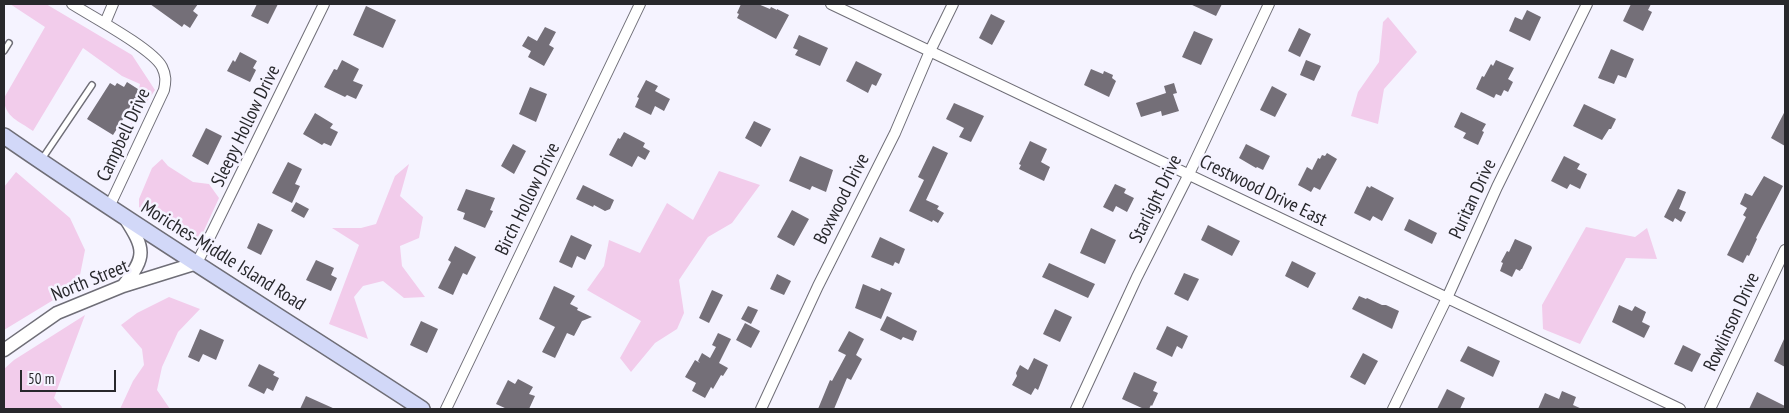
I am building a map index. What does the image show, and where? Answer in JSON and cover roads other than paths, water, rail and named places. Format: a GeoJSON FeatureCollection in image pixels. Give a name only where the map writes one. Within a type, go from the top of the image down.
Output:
{"type":"FeatureCollection","features":[{"type":"Feature","properties":{"kind":"main road","name":"Moriches-Middle Island Road"},"geometry":{"type":"LineString","coordinates":[[4,136],[125,218],[422,409]]}},
{"type":"Feature","properties":{"kind":"street","name":"Campbell Drive"},"geometry":{"type":"LineString","coordinates":[[72,4],[105,23],[148,53],[162,65],[166,79],[164,90],[109,207]]}},
{"type":"Feature","properties":{"kind":"street"},"geometry":{"type":"LineString","coordinates":[[105,23],[113,4]]}},
{"type":"Feature","properties":{"kind":"street","name":"Sleepy Hollow Drive"},"geometry":{"type":"LineString","coordinates":[[197,263],[324,4]]}},
{"type":"Feature","properties":{"kind":"street","name":"Birch Hollow Drive"},"geometry":{"type":"LineString","coordinates":[[446,409],[640,4]]}},
{"type":"Feature","properties":{"kind":"street","name":"Crestwood Drive East"},"geometry":{"type":"LineString","coordinates":[[831,4],[1680,409]]}},
{"type":"Feature","properties":{"kind":"street","name":"Boxwood Drive"},"geometry":{"type":"LineString","coordinates":[[761,409],[818,286],[895,133],[930,51],[953,4]]}},
{"type":"Feature","properties":{"kind":"street","name":"Starlight Drive"},"geometry":{"type":"LineString","coordinates":[[1076,409],[1137,277],[1189,174],[1269,4]]}},
{"type":"Feature","properties":{"kind":"street","name":"Puritan Drive"},"geometry":{"type":"LineString","coordinates":[[1393,409],[1497,187],[1587,4]]}},
{"type":"Feature","properties":{"kind":"street"},"geometry":{"type":"LineString","coordinates":[[123,286],[136,270],[141,251],[138,237],[125,218]]}},
{"type":"Feature","properties":{"kind":"street","name":"Rowlinson Drive"},"geometry":{"type":"LineString","coordinates":[[1710,409],[1785,250]]}},
{"type":"Feature","properties":{"kind":"street","name":"North Street"},"geometry":{"type":"LineString","coordinates":[[4,350],[57,313],[123,286],[197,263]]}},
{"type":"Feature","properties":{"kind":"lane"},"geometry":{"type":"LineString","coordinates":[[4,51],[9,42]]}},
{"type":"Feature","properties":{"kind":"lane"},"geometry":{"type":"LineString","coordinates":[[40,162],[92,84]]}}]}
